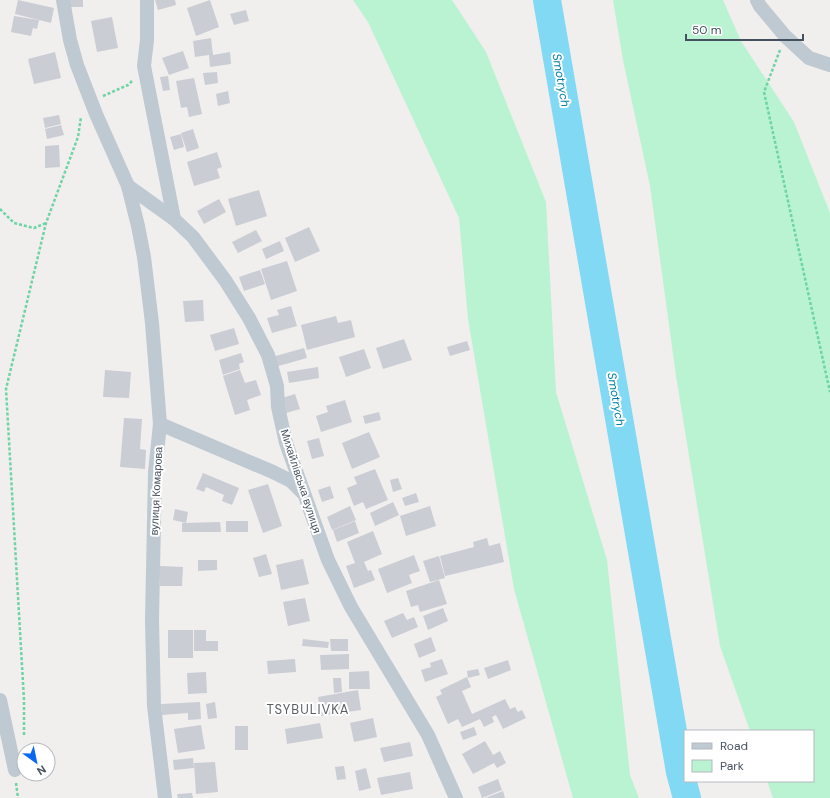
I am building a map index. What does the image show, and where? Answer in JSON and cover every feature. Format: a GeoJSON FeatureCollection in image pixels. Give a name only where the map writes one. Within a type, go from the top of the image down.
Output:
{"type":"FeatureCollection","features":[{"type":"Feature","properties":{"kind":"street","name":"вулиця Комарова"},"geometry":{"type":"LineString","coordinates":[[63,0],[70,40],[77,65],[128,186],[144,257],[152,323],[160,424],[156,472],[152,620],[154,706],[165,798]]}},
{"type":"Feature","properties":{"kind":"street"},"geometry":{"type":"LineString","coordinates":[[147,0],[148,40],[144,66],[174,219]]}},
{"type":"Feature","properties":{"kind":"street"},"geometry":{"type":"LineString","coordinates":[[757,0],[760,6],[785,36],[809,58],[830,65]]}},
{"type":"Feature","properties":{"kind":"street","name":"Михайлівська вулиця"},"geometry":{"type":"LineString","coordinates":[[128,186],[174,219],[193,237],[225,280],[249,318],[268,355],[277,386],[278,407],[286,443],[331,566],[351,607],[428,735],[456,798]]}},
{"type":"Feature","properties":{"kind":"street"},"geometry":{"type":"LineString","coordinates":[[160,424],[285,478],[291,481],[304,494]]}},
{"type":"Feature","properties":{"kind":"street"},"geometry":{"type":"LineString","coordinates":[[0,700],[15,770]]}},
{"type":"Feature","properties":{"kind":"path"},"geometry":{"type":"LineString","coordinates":[[785,36],[764,92],[830,392]]}},
{"type":"Feature","properties":{"kind":"path"},"geometry":{"type":"LineString","coordinates":[[24,742],[24,700],[6,390],[46,223],[78,137],[81,113],[90,98],[106,96],[128,85],[144,66]]}},
{"type":"Feature","properties":{"kind":"path"},"geometry":{"type":"LineString","coordinates":[[0,210],[14,223],[34,228],[46,223]]}},
{"type":"Feature","properties":{"kind":"green space"},"geometry":{"type":"Polygon","coordinates":[[[353,0],[452,0],[486,52],[546,202],[556,392],[607,560],[630,775],[639,798],[573,798],[514,589],[468,319],[459,218],[368,22],[353,0]]]}},
{"type":"Feature","properties":{"kind":"green space"},"geometry":{"type":"Polygon","coordinates":[[[613,0],[723,0],[741,41],[794,122],[830,213],[830,798],[773,798],[767,782],[814,782],[814,730],[750,730],[720,646],[676,376],[650,186],[623,60],[613,0]]]}},
{"type":"Feature","properties":{"kind":"building"},"geometry":{"type":"Polygon","coordinates":[[[18,0],[54,8],[51,23],[15,14],[18,0]]]}},
{"type":"Feature","properties":{"kind":"building"},"geometry":{"type":"Polygon","coordinates":[[[68,0],[83,0],[83,7],[68,7],[68,0]]]}},
{"type":"Feature","properties":{"kind":"building"},"geometry":{"type":"Polygon","coordinates":[[[155,0],[175,0],[176,5],[158,10],[155,0]]]}},
{"type":"Feature","properties":{"kind":"building"},"geometry":{"type":"Polygon","coordinates":[[[210,0],[219,27],[196,36],[187,8],[210,0]]]}},
{"type":"Feature","properties":{"kind":"building"},"geometry":{"type":"Polygon","coordinates":[[[246,10],[249,21],[234,25],[230,14],[246,10]]]}},
{"type":"Feature","properties":{"kind":"building"},"geometry":{"type":"Polygon","coordinates":[[[14,16],[39,20],[37,29],[33,28],[31,36],[11,32],[14,16]]]}},
{"type":"Feature","properties":{"kind":"building"},"geometry":{"type":"Polygon","coordinates":[[[112,17],[118,48],[97,52],[91,21],[112,17]]]}},
{"type":"Feature","properties":{"kind":"building"},"geometry":{"type":"Polygon","coordinates":[[[211,38],[213,55],[230,52],[231,64],[210,67],[209,55],[195,57],[193,41],[211,38]]]}},
{"type":"Feature","properties":{"kind":"building"},"geometry":{"type":"Polygon","coordinates":[[[183,51],[189,68],[169,75],[162,58],[183,51]]]}},
{"type":"Feature","properties":{"kind":"building"},"geometry":{"type":"Polygon","coordinates":[[[55,52],[61,78],[34,84],[28,59],[55,52]]]}},
{"type":"Feature","properties":{"kind":"building"},"geometry":{"type":"Polygon","coordinates":[[[217,72],[218,83],[205,85],[203,73],[217,72]]]}},
{"type":"Feature","properties":{"kind":"building"},"geometry":{"type":"Polygon","coordinates":[[[168,76],[170,90],[163,91],[160,77],[168,76]]]}},
{"type":"Feature","properties":{"kind":"building"},"geometry":{"type":"Polygon","coordinates":[[[194,78],[202,114],[189,117],[187,107],[181,108],[176,81],[194,78]]]}},
{"type":"Feature","properties":{"kind":"building"},"geometry":{"type":"Polygon","coordinates":[[[228,91],[230,103],[218,106],[216,94],[228,91]]]}},
{"type":"Feature","properties":{"kind":"building"},"geometry":{"type":"Polygon","coordinates":[[[59,115],[61,124],[45,128],[43,118],[59,115]]]}},
{"type":"Feature","properties":{"kind":"building"},"geometry":{"type":"Polygon","coordinates":[[[61,125],[64,135],[47,139],[45,129],[61,125]]]}},
{"type":"Feature","properties":{"kind":"building"},"geometry":{"type":"Polygon","coordinates":[[[193,129],[199,148],[187,152],[181,133],[193,129]]]}},
{"type":"Feature","properties":{"kind":"building"},"geometry":{"type":"Polygon","coordinates":[[[181,134],[184,147],[174,150],[170,137],[181,134]]]}},
{"type":"Feature","properties":{"kind":"building"},"geometry":{"type":"Polygon","coordinates":[[[59,145],[60,167],[45,168],[45,146],[59,145]]]}},
{"type":"Feature","properties":{"kind":"building"},"geometry":{"type":"Polygon","coordinates":[[[217,152],[222,167],[217,169],[220,178],[194,186],[187,162],[217,152]]]}},
{"type":"Feature","properties":{"kind":"building"},"geometry":{"type":"Polygon","coordinates":[[[259,190],[267,216],[236,226],[228,199],[259,190]]]}},
{"type":"Feature","properties":{"kind":"building"},"geometry":{"type":"Polygon","coordinates":[[[219,199],[226,212],[204,224],[197,211],[219,199]]]}},
{"type":"Feature","properties":{"kind":"building"},"geometry":{"type":"Polygon","coordinates":[[[309,227],[320,251],[295,262],[285,238],[309,227]]]}},
{"type":"Feature","properties":{"kind":"building"},"geometry":{"type":"Polygon","coordinates":[[[256,230],[262,241],[238,253],[232,242],[256,230]]]}},
{"type":"Feature","properties":{"kind":"building"},"geometry":{"type":"Polygon","coordinates":[[[280,241],[284,251],[266,259],[262,249],[280,241]]]}},
{"type":"Feature","properties":{"kind":"building"},"geometry":{"type":"Polygon","coordinates":[[[287,261],[297,291],[271,300],[261,269],[287,261]]]}},
{"type":"Feature","properties":{"kind":"building"},"geometry":{"type":"Polygon","coordinates":[[[260,270],[265,284],[244,291],[239,277],[260,270]]]}},
{"type":"Feature","properties":{"kind":"building"},"geometry":{"type":"Polygon","coordinates":[[[203,300],[204,321],[185,322],[183,301],[203,300]]]}},
{"type":"Feature","properties":{"kind":"building"},"geometry":{"type":"Polygon","coordinates":[[[291,306],[297,326],[272,333],[267,318],[279,315],[277,310],[291,306]]]}},
{"type":"Feature","properties":{"kind":"building"},"geometry":{"type":"Polygon","coordinates":[[[336,316],[338,323],[351,320],[355,337],[307,350],[301,325],[336,316]]]}},
{"type":"Feature","properties":{"kind":"building"},"geometry":{"type":"Polygon","coordinates":[[[234,328],[239,344],[215,351],[210,335],[234,328]]]}},
{"type":"Feature","properties":{"kind":"building"},"geometry":{"type":"Polygon","coordinates":[[[404,339],[412,360],[383,369],[376,348],[404,339]]]}},
{"type":"Feature","properties":{"kind":"building"},"geometry":{"type":"Polygon","coordinates":[[[467,341],[470,350],[450,356],[447,347],[467,341]]]}},
{"type":"Feature","properties":{"kind":"building"},"geometry":{"type":"Polygon","coordinates":[[[304,348],[307,358],[275,367],[272,357],[304,348]]]}},
{"type":"Feature","properties":{"kind":"building"},"geometry":{"type":"Polygon","coordinates":[[[364,349],[371,368],[346,377],[339,357],[364,349]]]}},
{"type":"Feature","properties":{"kind":"building"},"geometry":{"type":"Polygon","coordinates":[[[241,353],[244,362],[239,364],[240,369],[223,375],[219,360],[241,353]]]}},
{"type":"Feature","properties":{"kind":"building"},"geometry":{"type":"Polygon","coordinates":[[[318,367],[319,378],[289,383],[287,372],[318,367]]]}},
{"type":"Feature","properties":{"kind":"building"},"geometry":{"type":"Polygon","coordinates":[[[105,370],[131,372],[129,398],[103,397],[105,370]]]}},
{"type":"Feature","properties":{"kind":"building"},"geometry":{"type":"Polygon","coordinates":[[[240,370],[245,383],[256,380],[261,395],[247,400],[250,410],[235,415],[223,376],[240,370]]]}},
{"type":"Feature","properties":{"kind":"building"},"geometry":{"type":"Polygon","coordinates":[[[295,394],[300,409],[286,413],[282,398],[295,394]]]}},
{"type":"Feature","properties":{"kind":"building"},"geometry":{"type":"Polygon","coordinates":[[[345,400],[352,422],[321,432],[316,416],[328,412],[326,406],[345,400]]]}},
{"type":"Feature","properties":{"kind":"building"},"geometry":{"type":"Polygon","coordinates":[[[379,412],[381,420],[365,424],[363,416],[379,412]]]}},
{"type":"Feature","properties":{"kind":"building"},"geometry":{"type":"Polygon","coordinates":[[[124,418],[142,419],[140,449],[146,450],[145,469],[120,467],[124,418]]]}},
{"type":"Feature","properties":{"kind":"building"},"geometry":{"type":"Polygon","coordinates":[[[369,432],[380,457],[352,469],[342,443],[369,432]]]}},
{"type":"Feature","properties":{"kind":"building"},"geometry":{"type":"Polygon","coordinates":[[[319,438],[324,456],[312,459],[307,441],[319,438]]]}},
{"type":"Feature","properties":{"kind":"building"},"geometry":{"type":"Polygon","coordinates":[[[375,469],[388,500],[366,509],[363,502],[354,506],[347,488],[357,484],[354,477],[375,469]]]}},
{"type":"Feature","properties":{"kind":"building"},"geometry":{"type":"Polygon","coordinates":[[[203,473],[239,488],[232,505],[222,501],[224,495],[206,487],[204,492],[196,489],[203,473]]]}},
{"type":"Feature","properties":{"kind":"building"},"geometry":{"type":"Polygon","coordinates":[[[398,478],[402,489],[393,492],[390,480],[398,478]]]}},
{"type":"Feature","properties":{"kind":"building"},"geometry":{"type":"Polygon","coordinates":[[[268,484],[282,526],[263,533],[248,490],[268,484]]]}},
{"type":"Feature","properties":{"kind":"building"},"geometry":{"type":"Polygon","coordinates":[[[330,486],[334,498],[322,502],[318,490],[330,486]]]}},
{"type":"Feature","properties":{"kind":"building"},"geometry":{"type":"Polygon","coordinates":[[[416,493],[419,502],[405,506],[402,498],[416,493]]]}},
{"type":"Feature","properties":{"kind":"building"},"geometry":{"type":"Polygon","coordinates":[[[393,502],[399,515],[375,526],[370,513],[393,502]]]}},
{"type":"Feature","properties":{"kind":"building"},"geometry":{"type":"Polygon","coordinates":[[[350,506],[356,520],[332,530],[327,517],[350,506]]]}},
{"type":"Feature","properties":{"kind":"building"},"geometry":{"type":"Polygon","coordinates":[[[430,506],[436,526],[406,536],[400,516],[430,506]]]}},
{"type":"Feature","properties":{"kind":"building"},"geometry":{"type":"Polygon","coordinates":[[[175,509],[188,512],[186,523],[173,520],[175,509]]]}},
{"type":"Feature","properties":{"kind":"building"},"geometry":{"type":"Polygon","coordinates":[[[226,521],[248,521],[248,532],[226,532],[226,521]]]}},
{"type":"Feature","properties":{"kind":"building"},"geometry":{"type":"Polygon","coordinates":[[[355,521],[359,533],[337,542],[333,530],[355,521]]]}},
{"type":"Feature","properties":{"kind":"building"},"geometry":{"type":"Polygon","coordinates":[[[220,522],[221,532],[182,532],[182,523],[220,522]]]}},
{"type":"Feature","properties":{"kind":"building"},"geometry":{"type":"Polygon","coordinates":[[[373,531],[382,554],[364,562],[368,571],[371,570],[375,580],[354,588],[346,566],[355,563],[347,542],[373,531]]]}},
{"type":"Feature","properties":{"kind":"building"},"geometry":{"type":"Polygon","coordinates":[[[487,538],[489,546],[500,543],[504,562],[445,576],[440,556],[474,547],[473,542],[487,538]]]}},
{"type":"Feature","properties":{"kind":"building"},"geometry":{"type":"Polygon","coordinates":[[[266,554],[272,574],[259,577],[253,558],[266,554]]]}},
{"type":"Feature","properties":{"kind":"building"},"geometry":{"type":"Polygon","coordinates":[[[414,555],[420,571],[409,575],[412,583],[387,593],[378,569],[414,555]]]}},
{"type":"Feature","properties":{"kind":"building"},"geometry":{"type":"Polygon","coordinates":[[[439,556],[445,578],[430,582],[423,561],[439,556]]]}},
{"type":"Feature","properties":{"kind":"building"},"geometry":{"type":"Polygon","coordinates":[[[303,559],[309,584],[281,590],[276,565],[303,559]]]}},
{"type":"Feature","properties":{"kind":"building"},"geometry":{"type":"Polygon","coordinates":[[[198,560],[217,560],[217,570],[198,571],[198,560]]]}},
{"type":"Feature","properties":{"kind":"building"},"geometry":{"type":"Polygon","coordinates":[[[160,566],[183,567],[182,586],[160,586],[160,566]]]}},
{"type":"Feature","properties":{"kind":"building"},"geometry":{"type":"Polygon","coordinates":[[[439,580],[447,604],[420,612],[418,605],[411,607],[406,591],[439,580]]]}},
{"type":"Feature","properties":{"kind":"building"},"geometry":{"type":"Polygon","coordinates":[[[305,598],[310,621],[288,626],[283,602],[305,598]]]}},
{"type":"Feature","properties":{"kind":"building"},"geometry":{"type":"Polygon","coordinates":[[[443,608],[448,621],[428,630],[423,616],[443,608]]]}},
{"type":"Feature","properties":{"kind":"building"},"geometry":{"type":"Polygon","coordinates":[[[403,613],[407,620],[414,617],[418,627],[392,638],[384,621],[403,613]]]}},
{"type":"Feature","properties":{"kind":"building"},"geometry":{"type":"Polygon","coordinates":[[[168,630],[193,630],[193,658],[168,658],[168,630]]]}},
{"type":"Feature","properties":{"kind":"building"},"geometry":{"type":"Polygon","coordinates":[[[194,630],[206,630],[206,641],[218,641],[218,651],[194,651],[194,630]]]}},
{"type":"Feature","properties":{"kind":"building"},"geometry":{"type":"Polygon","coordinates":[[[431,637],[436,651],[419,658],[414,644],[431,637]]]}},
{"type":"Feature","properties":{"kind":"building"},"geometry":{"type":"Polygon","coordinates":[[[303,639],[329,642],[328,648],[302,646],[303,639]]]}},
{"type":"Feature","properties":{"kind":"building"},"geometry":{"type":"Polygon","coordinates":[[[330,639],[348,639],[348,651],[331,651],[330,639]]]}},
{"type":"Feature","properties":{"kind":"building"},"geometry":{"type":"Polygon","coordinates":[[[349,654],[349,669],[321,670],[320,655],[349,654]]]}},
{"type":"Feature","properties":{"kind":"building"},"geometry":{"type":"Polygon","coordinates":[[[295,659],[296,672],[268,674],[267,661],[295,659]]]}},
{"type":"Feature","properties":{"kind":"building"},"geometry":{"type":"Polygon","coordinates":[[[442,659],[448,674],[425,682],[421,670],[431,667],[430,663],[442,659]]]}},
{"type":"Feature","properties":{"kind":"building"},"geometry":{"type":"Polygon","coordinates":[[[508,660],[511,670],[488,679],[484,668],[508,660]]]}},
{"type":"Feature","properties":{"kind":"building"},"geometry":{"type":"Polygon","coordinates":[[[478,669],[480,675],[468,678],[467,671],[478,669]]]}},
{"type":"Feature","properties":{"kind":"building"},"geometry":{"type":"Polygon","coordinates":[[[369,671],[370,689],[349,689],[349,672],[369,671]]]}},
{"type":"Feature","properties":{"kind":"building"},"geometry":{"type":"Polygon","coordinates":[[[206,672],[207,693],[188,694],[187,673],[206,672]]]}},
{"type":"Feature","properties":{"kind":"building"},"geometry":{"type":"Polygon","coordinates":[[[467,677],[471,687],[462,691],[472,714],[505,699],[510,709],[515,707],[518,712],[522,710],[526,718],[503,729],[496,715],[492,717],[494,722],[484,727],[480,719],[462,727],[458,719],[448,724],[436,697],[442,694],[440,690],[467,677]]]}},
{"type":"Feature","properties":{"kind":"building"},"geometry":{"type":"Polygon","coordinates":[[[333,678],[341,678],[342,692],[334,693],[333,678]]]}},
{"type":"Feature","properties":{"kind":"building"},"geometry":{"type":"Polygon","coordinates":[[[358,690],[361,710],[321,716],[318,697],[358,690]]]}},
{"type":"Feature","properties":{"kind":"building"},"geometry":{"type":"Polygon","coordinates":[[[200,702],[201,719],[188,720],[188,713],[162,715],[161,704],[200,702]]]}},
{"type":"Feature","properties":{"kind":"building"},"geometry":{"type":"Polygon","coordinates":[[[215,702],[217,718],[208,719],[206,704],[215,702]]]}},
{"type":"Feature","properties":{"kind":"building"},"geometry":{"type":"Polygon","coordinates":[[[373,718],[377,737],[354,742],[350,723],[373,718]]]}},
{"type":"Feature","properties":{"kind":"building"},"geometry":{"type":"Polygon","coordinates":[[[320,723],[323,738],[287,744],[285,729],[320,723]]]}},
{"type":"Feature","properties":{"kind":"building"},"geometry":{"type":"Polygon","coordinates":[[[201,725],[205,749],[178,753],[174,729],[201,725]]]}},
{"type":"Feature","properties":{"kind":"building"},"geometry":{"type":"Polygon","coordinates":[[[235,726],[248,726],[248,750],[235,750],[235,726]]]}},
{"type":"Feature","properties":{"kind":"building"},"geometry":{"type":"Polygon","coordinates":[[[474,727],[477,735],[463,740],[460,732],[474,727]]]}},
{"type":"Feature","properties":{"kind":"building"},"geometry":{"type":"Polygon","coordinates":[[[485,741],[493,755],[500,751],[506,763],[497,768],[494,763],[473,774],[462,754],[485,741]]]}},
{"type":"Feature","properties":{"kind":"building"},"geometry":{"type":"Polygon","coordinates":[[[410,742],[413,756],[384,762],[380,748],[410,742]]]}},
{"type":"Feature","properties":{"kind":"building"},"geometry":{"type":"Polygon","coordinates":[[[193,758],[194,768],[174,770],[173,760],[193,758]]]}},
{"type":"Feature","properties":{"kind":"building"},"geometry":{"type":"Polygon","coordinates":[[[215,762],[218,792],[196,794],[194,763],[215,762]]]}},
{"type":"Feature","properties":{"kind":"building"},"geometry":{"type":"Polygon","coordinates":[[[344,766],[346,779],[337,780],[335,767],[344,766]]]}},
{"type":"Feature","properties":{"kind":"building"},"geometry":{"type":"Polygon","coordinates":[[[366,768],[371,788],[359,791],[355,771],[366,768]]]}},
{"type":"Feature","properties":{"kind":"building"},"geometry":{"type":"Polygon","coordinates":[[[410,772],[413,789],[381,795],[377,778],[410,772]]]}},
{"type":"Feature","properties":{"kind":"building"},"geometry":{"type":"Polygon","coordinates":[[[498,779],[502,790],[482,798],[478,787],[498,779]]]}},
{"type":"Feature","properties":{"kind":"building"},"geometry":{"type":"Polygon","coordinates":[[[503,791],[505,798],[485,798],[503,791]]]}},
{"type":"Feature","properties":{"kind":"building"},"geometry":{"type":"Polygon","coordinates":[[[192,793],[193,798],[178,798],[177,794],[192,793]]]}},
{"type":"Feature","properties":{"kind":"waterway","name":"Smotrych"},"geometry":{"type":"LineString","coordinates":[[547,0],[680,772],[687,798]]}},
{"type":"Feature","properties":{"kind":"district","name":"TSYBULIVKA"},"geometry":{"type":"Point","coordinates":[308,709]}}]}
